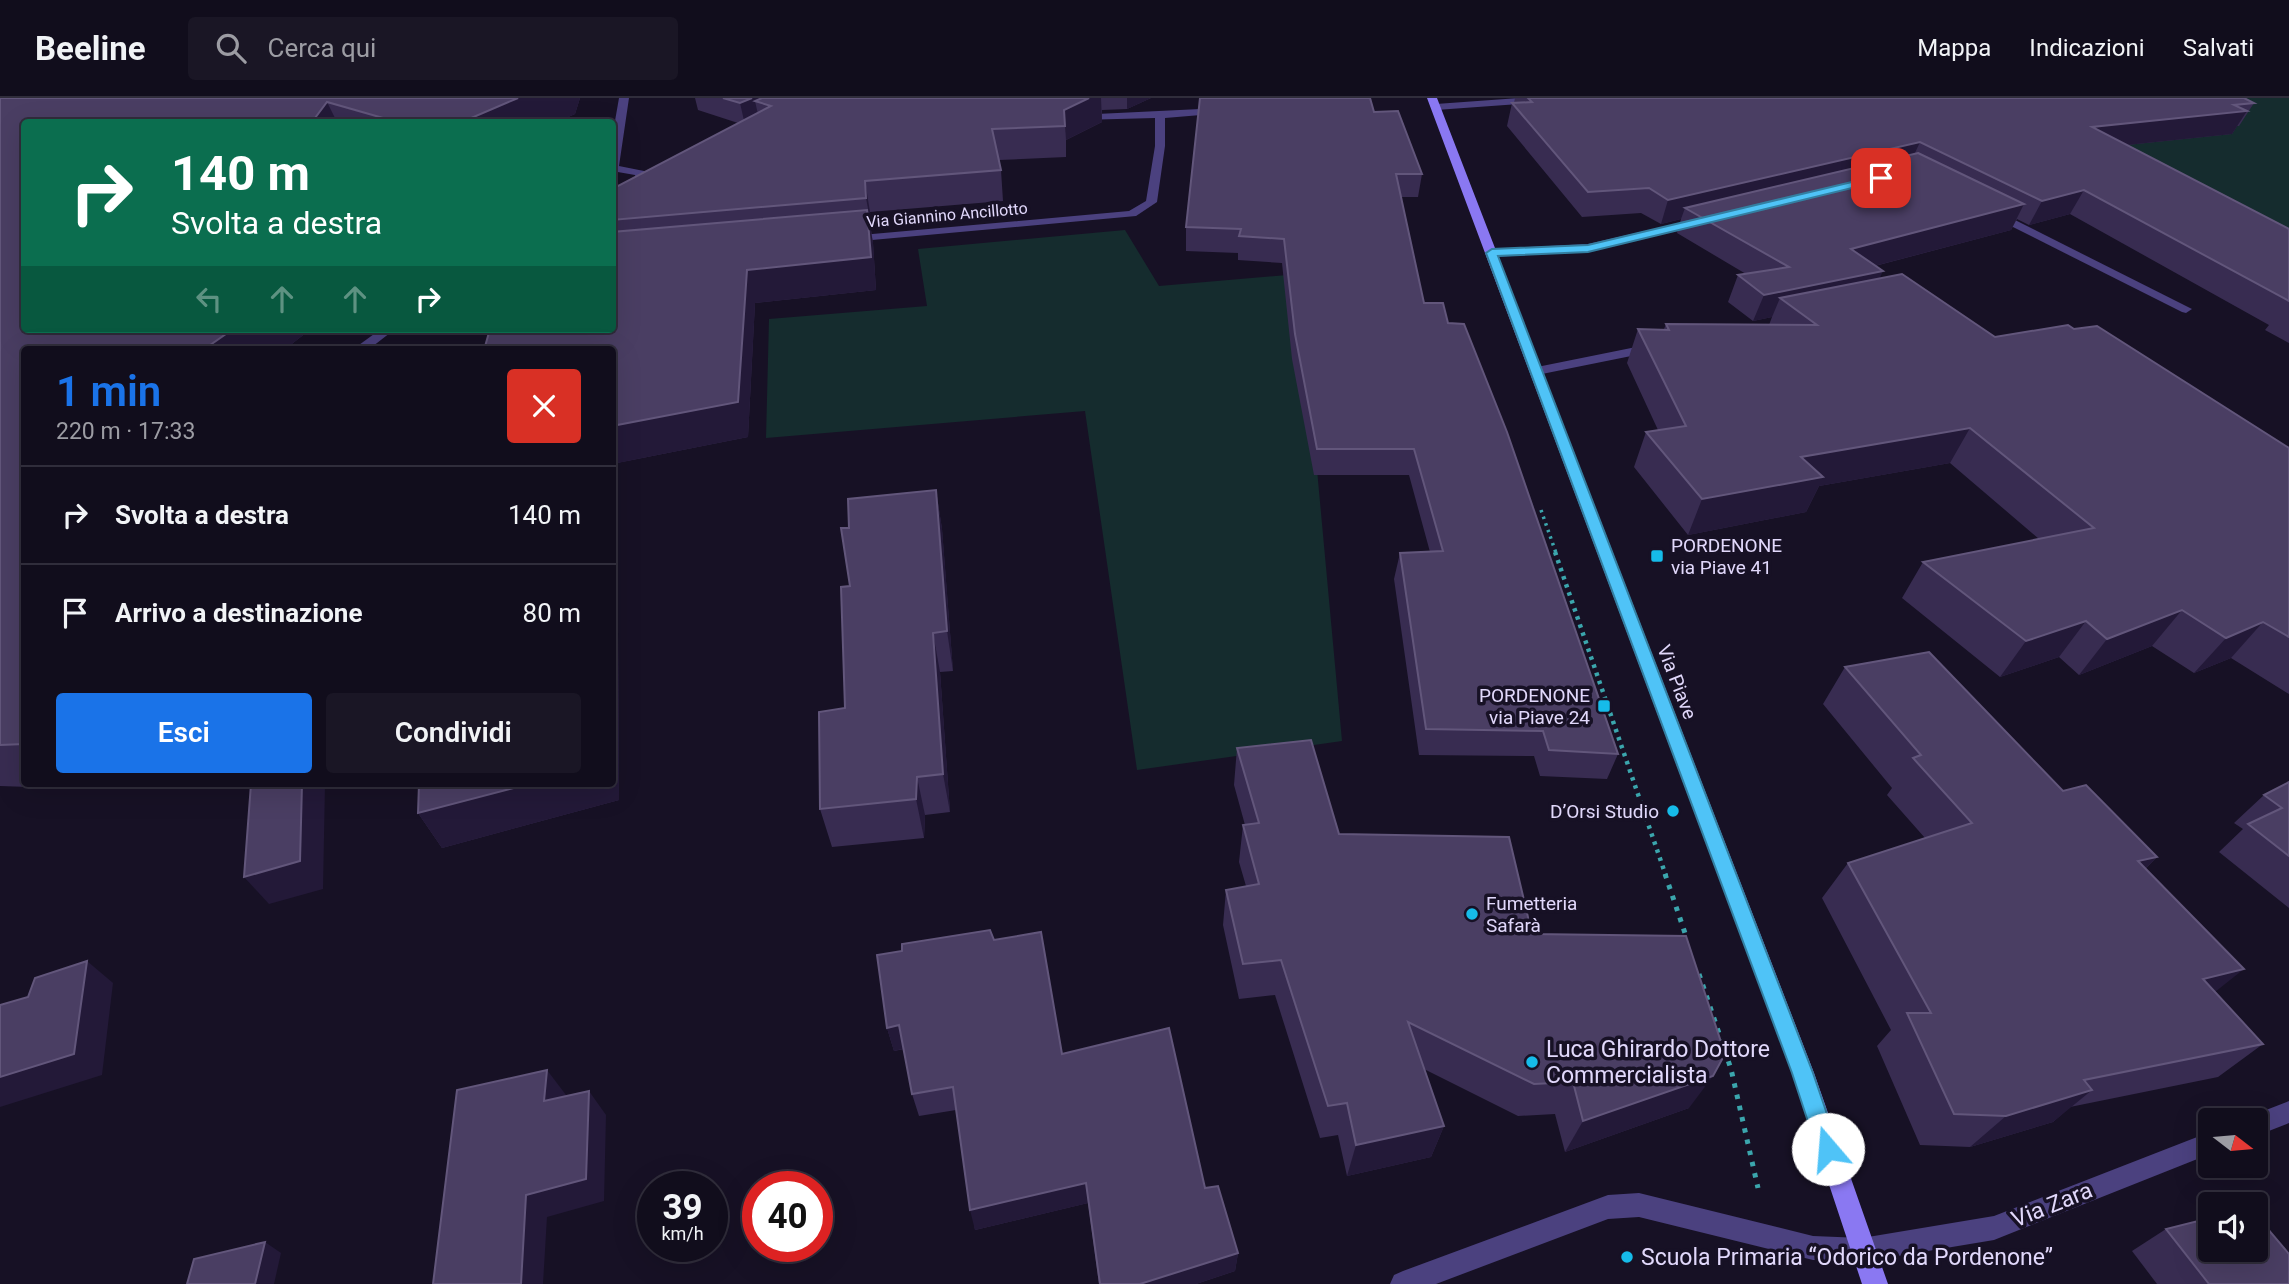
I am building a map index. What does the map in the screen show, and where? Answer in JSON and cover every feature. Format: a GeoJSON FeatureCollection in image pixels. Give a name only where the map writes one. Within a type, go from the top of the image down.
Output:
{"type":"FeatureCollection","features":[{"type":"Feature","properties":{"kind":"street"},"geometry":{"type":"LineString","coordinates":[[616,149],[624,98]]}},
{"type":"Feature","properties":{"kind":"street"},"geometry":{"type":"LineString","coordinates":[[1434,102],[1559,98]]}},
{"type":"Feature","properties":{"kind":"street","name":"Via Piave"},"geometry":{"type":"LineString","coordinates":[[1434,102],[1803,1073],[1861,1250],[1875,1284]]}},
{"type":"Feature","properties":{"kind":"street"},"geometry":{"type":"LineString","coordinates":[[1067,117],[1230,111]]}},
{"type":"Feature","properties":{"kind":"street","name":"Via Giannino Ancillotto"},"geometry":{"type":"LineString","coordinates":[[844,240],[1132,214],[1151,202],[1160,146],[1160,115]]}},
{"type":"Feature","properties":{"kind":"street"},"geometry":{"type":"LineString","coordinates":[[616,168],[633,170],[643,177]]}},
{"type":"Feature","properties":{"kind":"street"},"geometry":{"type":"LineString","coordinates":[[643,177],[655,172]]}},
{"type":"Feature","properties":{"kind":"street"},"geometry":{"type":"LineString","coordinates":[[616,197],[639,188],[643,177]]}},
{"type":"Feature","properties":{"kind":"street"},"geometry":{"type":"LineString","coordinates":[[1980,207],[2186,309]]}},
{"type":"Feature","properties":{"kind":"street"},"geometry":{"type":"LineString","coordinates":[[1492,253],[1588,248],[1721,216]]}},
{"type":"Feature","properties":{"kind":"street"},"geometry":{"type":"LineString","coordinates":[[365,346],[383,333]]}},
{"type":"Feature","properties":{"kind":"street"},"geometry":{"type":"LineString","coordinates":[[1537,371],[1661,346]]}},
{"type":"Feature","properties":{"kind":"street"},"geometry":{"type":"LineString","coordinates":[[2268,1120],[2289,1112]]}},
{"type":"Feature","properties":{"kind":"street","name":"Via Zara"},"geometry":{"type":"LineString","coordinates":[[1403,1284],[1608,1207],[1639,1205],[1813,1248],[1861,1250],[1994,1228],[2198,1148]]}},
{"type":"Feature","properties":{"kind":"path"},"geometry":{"type":"LineString","coordinates":[[1539,504],[1691,951]]}},
{"type":"Feature","properties":{"kind":"path"},"geometry":{"type":"LineString","coordinates":[[1695,964],[1731,1069],[1769,1238]]}},
{"type":"Feature","properties":{"kind":"green space"},"geometry":{"type":"Polygon","coordinates":[[[2188,98],[2289,98],[2289,255],[2039,137],[2188,98]]]}},
{"type":"Feature","properties":{"kind":"green space"},"geometry":{"type":"Polygon","coordinates":[[[1125,230],[1159,286],[1299,274],[1342,741],[1137,770],[1085,411],[766,438],[769,319],[927,306],[918,249],[1125,230]]]}},
{"type":"Feature","properties":{"kind":"building"},"geometry":{"type":"Polygon","coordinates":[[[0,98],[518,98],[469,119],[386,119],[327,102],[314,119],[21,119],[21,333],[227,333],[209,346],[21,346],[21,744],[0,745],[0,98]]]}},
{"type":"Feature","properties":{"kind":"building"},"geometry":{"type":"Polygon","coordinates":[[[723,98],[752,98],[740,103],[723,98]]]}},
{"type":"Feature","properties":{"kind":"building"},"geometry":{"type":"Polygon","coordinates":[[[762,98],[1089,98],[1064,110],[1065,126],[992,129],[1001,170],[865,181],[866,198],[616,220],[616,187],[771,106],[755,101],[762,98]]]}},
{"type":"Feature","properties":{"kind":"building"},"geometry":{"type":"Polygon","coordinates":[[[1200,98],[1370,98],[1374,112],[1398,111],[1422,174],[1396,174],[1424,303],[1443,303],[1448,323],[1464,324],[1507,432],[1618,754],[1549,750],[1543,731],[1426,729],[1400,553],[1443,551],[1414,449],[1317,449],[1295,334],[1284,239],[1239,236],[1241,229],[1186,227],[1200,98]]]}},
{"type":"Feature","properties":{"kind":"building"},"geometry":{"type":"Polygon","coordinates":[[[1528,98],[2244,98],[2254,103],[2234,105],[2247,111],[2092,127],[2289,229],[2289,301],[2084,190],[2042,201],[1920,142],[1668,200],[1649,188],[1588,192],[1512,103],[1532,102],[1528,98]]]}},
{"type":"Feature","properties":{"kind":"building"},"geometry":{"type":"Polygon","coordinates":[[[1918,153],[2024,204],[1851,249],[1883,271],[1764,295],[1738,275],[1789,267],[1685,208],[1918,153]]]}},
{"type":"Feature","properties":{"kind":"building"},"geometry":{"type":"Polygon","coordinates":[[[867,210],[871,257],[747,270],[738,402],[616,425],[616,346],[485,346],[489,333],[616,333],[616,232],[867,210]]]}},
{"type":"Feature","properties":{"kind":"building"},"geometry":{"type":"Polygon","coordinates":[[[1902,274],[1995,337],[2068,325],[2074,329],[2097,326],[2289,448],[2289,637],[2263,622],[2226,638],[2182,610],[2107,639],[2086,621],[2026,641],[1923,562],[2094,528],[1970,428],[1801,457],[1823,477],[1702,499],[1646,432],[1686,426],[1638,329],[1669,330],[1666,324],[1817,325],[1780,298],[1902,274]]]}},
{"type":"Feature","properties":{"kind":"building"},"geometry":{"type":"Polygon","coordinates":[[[936,490],[947,631],[933,633],[943,774],[917,777],[916,799],[820,809],[819,712],[845,708],[841,587],[850,586],[841,528],[849,528],[848,499],[936,490]]]}},
{"type":"Feature","properties":{"kind":"building"},"geometry":{"type":"Polygon","coordinates":[[[1929,652],[2063,791],[2086,785],[2157,857],[2138,861],[2244,969],[2203,979],[2263,1044],[2084,1080],[2092,1090],[2006,1116],[1954,1114],[1907,1013],[1931,1013],[1848,863],[1972,823],[1913,758],[1921,755],[1845,667],[1929,652]]]}},
{"type":"Feature","properties":{"kind":"building"},"geometry":{"type":"Polygon","coordinates":[[[1311,740],[1339,834],[1509,837],[1532,934],[1686,936],[1725,1054],[1713,1076],[1583,1121],[1573,1082],[1534,1084],[1408,1022],[1444,1126],[1356,1145],[1347,1103],[1328,1106],[1281,960],[1243,964],[1226,890],[1259,884],[1243,825],[1259,823],[1237,748],[1311,740]]]}},
{"type":"Feature","properties":{"kind":"building"},"geometry":{"type":"Polygon","coordinates":[[[2289,782],[2289,856],[2248,824],[2282,808],[2264,795],[2289,782]]]}},
{"type":"Feature","properties":{"kind":"building"},"geometry":{"type":"Polygon","coordinates":[[[251,787],[302,787],[300,861],[244,877],[251,787]]]}},
{"type":"Feature","properties":{"kind":"building"},"geometry":{"type":"Polygon","coordinates":[[[419,787],[518,787],[418,813],[419,787]]]}},
{"type":"Feature","properties":{"kind":"building"},"geometry":{"type":"Polygon","coordinates":[[[990,930],[994,940],[1041,932],[1062,1054],[1169,1028],[1205,1188],[1218,1186],[1238,1253],[1140,1284],[1100,1284],[1086,1183],[970,1210],[953,1087],[912,1094],[899,1025],[887,1028],[877,955],[902,951],[902,944],[990,930]]]}},
{"type":"Feature","properties":{"kind":"building"},"geometry":{"type":"Polygon","coordinates":[[[87,961],[74,1054],[0,1077],[0,1005],[28,997],[35,978],[87,961]]]}},
{"type":"Feature","properties":{"kind":"building"},"geometry":{"type":"Polygon","coordinates":[[[547,1070],[544,1101],[589,1091],[586,1179],[526,1195],[521,1284],[433,1284],[457,1090],[547,1070]]]}},
{"type":"Feature","properties":{"kind":"building"},"geometry":{"type":"Polygon","coordinates":[[[2198,1221],[2198,1262],[2268,1262],[2268,1229],[2289,1254],[2289,1284],[2209,1284],[2166,1229],[2198,1221]]]}},
{"type":"Feature","properties":{"kind":"building"},"geometry":{"type":"Polygon","coordinates":[[[265,1242],[255,1284],[187,1284],[194,1259],[265,1242]]]}},
{"type":"Feature","properties":{"kind":"place","name":"PORDENONE via Piave 41"},"geometry":{"type":"Point","coordinates":[1657,556]}},
{"type":"Feature","properties":{"kind":"place","name":"PORDENONE via Piave 24"},"geometry":{"type":"Point","coordinates":[1604,706]}},
{"type":"Feature","properties":{"kind":"place","name":"D’Orsi Studio"},"geometry":{"type":"Point","coordinates":[1673,811]}},
{"type":"Feature","properties":{"kind":"place","name":"Fumetteria Safarà"},"geometry":{"type":"Point","coordinates":[1472,914]}},
{"type":"Feature","properties":{"kind":"place","name":"Luca Ghirardo Dottore Commercialista"},"geometry":{"type":"Point","coordinates":[1532,1062]}},
{"type":"Feature","properties":{"kind":"place","name":"Scuola Primaria “Odorico da Pordenone”"},"geometry":{"type":"Point","coordinates":[1627,1257]}},
{"type":"Feature","properties":{"kind":"route"},"geometry":{"type":"LineString","coordinates":[[1828,1149],[1803,1073],[1492,253],[1588,248],[1881,178]]}}]}
